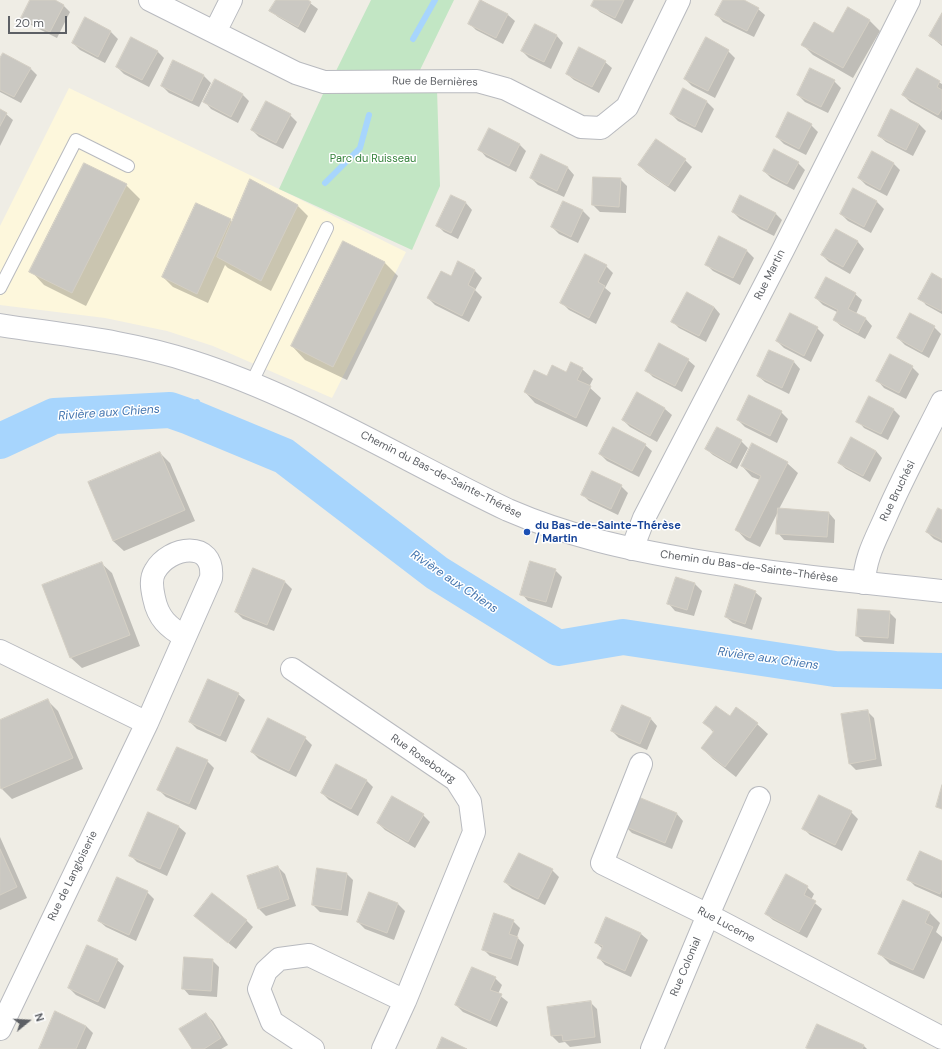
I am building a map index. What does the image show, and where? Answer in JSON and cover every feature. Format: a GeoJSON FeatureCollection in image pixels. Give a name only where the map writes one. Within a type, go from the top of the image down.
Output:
{"type":"FeatureCollection","features":[{"type":"Feature","properties":{"kind":"street","name":"Rue de Bernières"},"geometry":{"type":"LineString","coordinates":[[150,0],[296,73],[324,82],[477,82],[506,89],[581,127],[601,128],[627,107],[679,0]]}},
{"type":"Feature","properties":{"kind":"street"},"geometry":{"type":"LineString","coordinates":[[215,32],[231,0]]}},
{"type":"Feature","properties":{"kind":"street","name":"Rue Martin"},"geometry":{"type":"LineString","coordinates":[[632,549],[644,518],[784,250],[909,0]]}},
{"type":"Feature","properties":{"kind":"street","name":"Chemin du Bas-de-Sainte-Thérèse"},"geometry":{"type":"LineString","coordinates":[[0,326],[97,340],[158,352],[227,373],[300,405],[519,515],[576,536],[632,549],[744,568],[942,591]]}},
{"type":"Feature","properties":{"kind":"street","name":"Rue Bruchési"},"geometry":{"type":"LineString","coordinates":[[864,583],[865,568],[870,552],[890,506],[942,402]]}},
{"type":"Feature","properties":{"kind":"street","name":"Rue de Langloiserie"},"geometry":{"type":"LineString","coordinates":[[0,1029],[147,723],[185,637]]}},
{"type":"Feature","properties":{"kind":"street"},"geometry":{"type":"LineString","coordinates":[[0,651],[147,723]]}},
{"type":"Feature","properties":{"kind":"street","name":"Rue Rosebourg"},"geometry":{"type":"LineString","coordinates":[[292,669],[456,780],[470,802],[474,832],[383,1049]]}},
{"type":"Feature","properties":{"kind":"street","name":"Rue Lucerne"},"geometry":{"type":"LineString","coordinates":[[641,764],[602,863],[708,915],[937,1035]]}},
{"type":"Feature","properties":{"kind":"street","name":"Rue Colonial"},"geometry":{"type":"LineString","coordinates":[[652,1049],[759,798]]}},
{"type":"Feature","properties":{"kind":"street"},"geometry":{"type":"LineString","coordinates":[[313,1049],[272,1022],[259,989],[266,971],[279,959],[309,955],[404,1001]]}},
{"type":"Feature","properties":{"kind":"lane"},"geometry":{"type":"LineString","coordinates":[[0,288],[76,140],[128,166]]}},
{"type":"Feature","properties":{"kind":"lane"},"geometry":{"type":"LineString","coordinates":[[251,384],[327,228]]}},
{"type":"Feature","properties":{"kind":"shaded area"},"geometry":{"type":"Polygon","coordinates":[[[69,88],[406,252],[332,398],[213,346],[167,331],[105,318],[0,305],[0,226],[69,88]]]}},
{"type":"Feature","properties":{"kind":"green space"},"geometry":{"type":"Polygon","coordinates":[[[371,0],[454,0],[420,70],[335,73],[371,0]]]}},
{"type":"Feature","properties":{"kind":"green space","name":"Parc du Ruisseau"},"geometry":{"type":"Polygon","coordinates":[[[437,89],[440,186],[412,250],[279,189],[323,94],[437,89]]]}},
{"type":"Feature","properties":{"kind":"building"},"geometry":{"type":"Polygon","coordinates":[[[30,0],[55,0],[64,5],[50,32],[21,18],[30,0]]]}},
{"type":"Feature","properties":{"kind":"building"},"geometry":{"type":"Polygon","coordinates":[[[276,0],[308,0],[311,2],[298,27],[269,11],[276,0]]]}},
{"type":"Feature","properties":{"kind":"building"},"geometry":{"type":"Polygon","coordinates":[[[480,0],[508,14],[496,38],[468,24],[480,0]]]}},
{"type":"Feature","properties":{"kind":"building"},"geometry":{"type":"Polygon","coordinates":[[[594,0],[624,0],[615,18],[591,6],[594,0]]]}},
{"type":"Feature","properties":{"kind":"building"},"geometry":{"type":"Polygon","coordinates":[[[723,0],[744,0],[759,8],[747,31],[715,15],[723,0]]]}},
{"type":"Feature","properties":{"kind":"building"},"geometry":{"type":"Polygon","coordinates":[[[848,7],[870,20],[843,68],[801,45],[814,22],[833,33],[848,7]]]}},
{"type":"Feature","properties":{"kind":"building"},"geometry":{"type":"Polygon","coordinates":[[[942,13],[942,44],[929,36],[942,13]]]}},
{"type":"Feature","properties":{"kind":"building"},"geometry":{"type":"Polygon","coordinates":[[[85,17],[111,31],[98,57],[72,43],[85,17]]]}},
{"type":"Feature","properties":{"kind":"building"},"geometry":{"type":"Polygon","coordinates":[[[535,24],[557,35],[544,62],[521,51],[535,24]]]}},
{"type":"Feature","properties":{"kind":"building"},"geometry":{"type":"Polygon","coordinates":[[[131,37],[158,51],[142,80],[116,67],[131,37]]]}},
{"type":"Feature","properties":{"kind":"building"},"geometry":{"type":"Polygon","coordinates":[[[706,37],[729,50],[708,91],[684,79],[706,37]]]}},
{"type":"Feature","properties":{"kind":"building"},"geometry":{"type":"Polygon","coordinates":[[[579,47],[606,61],[592,87],[566,74],[579,47]]]}},
{"type":"Feature","properties":{"kind":"building"},"geometry":{"type":"Polygon","coordinates":[[[3,53],[31,68],[14,97],[0,90],[0,58],[3,53]]]}},
{"type":"Feature","properties":{"kind":"building"},"geometry":{"type":"Polygon","coordinates":[[[173,60],[204,75],[192,101],[161,86],[173,60]]]}},
{"type":"Feature","properties":{"kind":"building"},"geometry":{"type":"Polygon","coordinates":[[[810,68],[835,80],[821,107],[797,95],[810,68]]]}},
{"type":"Feature","properties":{"kind":"building"},"geometry":{"type":"Polygon","coordinates":[[[917,68],[940,81],[937,87],[942,90],[942,109],[938,115],[902,95],[917,68]]]}},
{"type":"Feature","properties":{"kind":"building"},"geometry":{"type":"Polygon","coordinates":[[[215,79],[243,94],[231,117],[203,102],[215,79]]]}},
{"type":"Feature","properties":{"kind":"building"},"geometry":{"type":"Polygon","coordinates":[[[683,88],[707,101],[695,127],[670,114],[683,88]]]}},
{"type":"Feature","properties":{"kind":"building"},"geometry":{"type":"Polygon","coordinates":[[[266,101],[291,114],[276,143],[251,130],[266,101]]]}},
{"type":"Feature","properties":{"kind":"building"},"geometry":{"type":"Polygon","coordinates":[[[0,109],[7,113],[0,126],[0,109]]]}},
{"type":"Feature","properties":{"kind":"building"},"geometry":{"type":"Polygon","coordinates":[[[891,109],[919,124],[906,150],[878,136],[891,109]]]}},
{"type":"Feature","properties":{"kind":"building"},"geometry":{"type":"Polygon","coordinates":[[[788,112],[812,124],[799,149],[776,137],[788,112]]]}},
{"type":"Feature","properties":{"kind":"building"},"geometry":{"type":"Polygon","coordinates":[[[489,128],[520,144],[509,166],[478,150],[489,128]]]}},
{"type":"Feature","properties":{"kind":"building"},"geometry":{"type":"Polygon","coordinates":[[[656,139],[686,159],[668,186],[638,165],[656,139]]]}},
{"type":"Feature","properties":{"kind":"building"},"geometry":{"type":"Polygon","coordinates":[[[774,149],[799,162],[787,184],[763,171],[774,149]]]}},
{"type":"Feature","properties":{"kind":"building"},"geometry":{"type":"Polygon","coordinates":[[[872,151],[894,163],[880,190],[858,178],[872,151]]]}},
{"type":"Feature","properties":{"kind":"building"},"geometry":{"type":"Polygon","coordinates":[[[541,154],[568,167],[557,191],[530,178],[541,154]]]}},
{"type":"Feature","properties":{"kind":"building"},"geometry":{"type":"Polygon","coordinates":[[[84,163],[127,184],[72,293],[29,272],[84,163]]]}},
{"type":"Feature","properties":{"kind":"building"},"geometry":{"type":"Polygon","coordinates":[[[593,177],[621,178],[619,207],[592,205],[593,177]]]}},
{"type":"Feature","properties":{"kind":"building"},"geometry":{"type":"Polygon","coordinates":[[[250,179],[298,205],[261,281],[217,257],[250,179]]]}},
{"type":"Feature","properties":{"kind":"building"},"geometry":{"type":"Polygon","coordinates":[[[853,188],[877,201],[864,227],[840,214],[853,188]]]}},
{"type":"Feature","properties":{"kind":"building"},"geometry":{"type":"Polygon","coordinates":[[[451,195],[466,202],[451,233],[436,226],[451,195]]]}},
{"type":"Feature","properties":{"kind":"building"},"geometry":{"type":"Polygon","coordinates":[[[740,195],[776,213],[767,230],[732,212],[740,195]]]}},
{"type":"Feature","properties":{"kind":"building"},"geometry":{"type":"Polygon","coordinates":[[[563,201],[583,210],[571,237],[551,227],[563,201]]]}},
{"type":"Feature","properties":{"kind":"building"},"geometry":{"type":"Polygon","coordinates":[[[196,203],[231,219],[197,294],[162,277],[196,203]]]}},
{"type":"Feature","properties":{"kind":"building"},"geometry":{"type":"Polygon","coordinates":[[[836,229],[858,241],[843,267],[821,255],[836,229]]]}},
{"type":"Feature","properties":{"kind":"building"},"geometry":{"type":"Polygon","coordinates":[[[719,236],[747,250],[733,278],[705,265],[719,236]]]}},
{"type":"Feature","properties":{"kind":"building"},"geometry":{"type":"Polygon","coordinates":[[[343,241],[385,262],[333,367],[291,346],[343,241]]]}},
{"type":"Feature","properties":{"kind":"building"},"geometry":{"type":"Polygon","coordinates":[[[585,254],[607,265],[598,282],[605,286],[589,318],[560,303],[585,254]]]}},
{"type":"Feature","properties":{"kind":"building"},"geometry":{"type":"Polygon","coordinates":[[[458,261],[475,270],[468,285],[475,289],[462,316],[427,298],[441,271],[451,276],[458,261]]]}},
{"type":"Feature","properties":{"kind":"building"},"geometry":{"type":"Polygon","coordinates":[[[932,273],[942,279],[941,311],[918,299],[932,273]]]}},
{"type":"Feature","properties":{"kind":"building"},"geometry":{"type":"Polygon","coordinates":[[[826,277],[856,293],[848,309],[866,318],[858,333],[833,320],[838,310],[815,298],[826,277]]]}},
{"type":"Feature","properties":{"kind":"building"},"geometry":{"type":"Polygon","coordinates":[[[687,292],[714,307],[699,336],[671,322],[687,292]]]}},
{"type":"Feature","properties":{"kind":"building"},"geometry":{"type":"Polygon","coordinates":[[[790,313],[818,327],[804,356],[776,341],[790,313]]]}},
{"type":"Feature","properties":{"kind":"building"},"geometry":{"type":"Polygon","coordinates":[[[910,313],[935,326],[922,352],[897,338],[910,313]]]}},
{"type":"Feature","properties":{"kind":"building"},"geometry":{"type":"Polygon","coordinates":[[[659,343],[689,359],[675,386],[645,371],[659,343]]]}},
{"type":"Feature","properties":{"kind":"building"},"geometry":{"type":"Polygon","coordinates":[[[769,350],[794,361],[782,388],[757,376],[769,350]]]}},
{"type":"Feature","properties":{"kind":"building"},"geometry":{"type":"Polygon","coordinates":[[[890,354],[913,366],[899,393],[876,381],[890,354]]]}},
{"type":"Feature","properties":{"kind":"building"},"geometry":{"type":"Polygon","coordinates":[[[571,362],[583,368],[577,380],[591,386],[576,418],[524,392],[534,370],[547,376],[552,365],[566,372],[571,362]]]}},
{"type":"Feature","properties":{"kind":"building"},"geometry":{"type":"Polygon","coordinates":[[[637,392],[665,408],[650,436],[622,420],[637,392]]]}},
{"type":"Feature","properties":{"kind":"building"},"geometry":{"type":"Polygon","coordinates":[[[749,395],[782,411],[770,436],[737,420],[749,395]]]}},
{"type":"Feature","properties":{"kind":"building"},"geometry":{"type":"Polygon","coordinates":[[[869,396],[894,409],[881,434],[856,422],[869,396]]]}},
{"type":"Feature","properties":{"kind":"building"},"geometry":{"type":"Polygon","coordinates":[[[613,427],[646,444],[632,471],[599,454],[613,427]]]}},
{"type":"Feature","properties":{"kind":"building"},"geometry":{"type":"Polygon","coordinates":[[[717,427],[742,440],[730,463],[705,449],[717,427]]]}},
{"type":"Feature","properties":{"kind":"building"},"geometry":{"type":"Polygon","coordinates":[[[851,437],[876,451],[863,476],[838,463],[851,437]]]}},
{"type":"Feature","properties":{"kind":"building"},"geometry":{"type":"Polygon","coordinates":[[[752,443],[788,462],[750,538],[735,530],[761,476],[741,466],[752,443]]]}},
{"type":"Feature","properties":{"kind":"building"},"geometry":{"type":"Polygon","coordinates":[[[160,452],[185,510],[113,541],[88,482],[160,452]]]}},
{"type":"Feature","properties":{"kind":"building"},"geometry":{"type":"Polygon","coordinates":[[[592,471],[622,485],[611,509],[581,495],[592,471]]]}},
{"type":"Feature","properties":{"kind":"building"},"geometry":{"type":"Polygon","coordinates":[[[778,508],[829,512],[827,537],[776,534],[778,508]]]}},
{"type":"Feature","properties":{"kind":"building"},"geometry":{"type":"Polygon","coordinates":[[[938,508],[942,510],[942,540],[926,532],[938,508]]]}},
{"type":"Feature","properties":{"kind":"building"},"geometry":{"type":"Polygon","coordinates":[[[530,561],[556,569],[546,602],[520,595],[530,561]]]}},
{"type":"Feature","properties":{"kind":"building"},"geometry":{"type":"Polygon","coordinates":[[[102,562],[130,635],[70,658],[42,585],[102,562]]]}},
{"type":"Feature","properties":{"kind":"building"},"geometry":{"type":"Polygon","coordinates":[[[253,568],[285,581],[267,625],[235,612],[253,568]]]}},
{"type":"Feature","properties":{"kind":"building"},"geometry":{"type":"Polygon","coordinates":[[[676,577],[695,583],[687,610],[667,604],[676,577]]]}},
{"type":"Feature","properties":{"kind":"building"},"geometry":{"type":"Polygon","coordinates":[[[735,584],[756,591],[745,624],[725,617],[735,584]]]}},
{"type":"Feature","properties":{"kind":"building"},"geometry":{"type":"Polygon","coordinates":[[[858,609],[890,611],[888,638],[856,636],[858,609]]]}},
{"type":"Feature","properties":{"kind":"building"},"geometry":{"type":"Polygon","coordinates":[[[208,679],[239,693],[220,736],[189,722],[208,679]]]}},
{"type":"Feature","properties":{"kind":"building"},"geometry":{"type":"Polygon","coordinates":[[[48,699],[73,758],[1,789],[0,720],[48,699]]]}},
{"type":"Feature","properties":{"kind":"building"},"geometry":{"type":"Polygon","coordinates":[[[622,705],[651,718],[640,744],[611,731],[622,705]]]}},
{"type":"Feature","properties":{"kind":"building"},"geometry":{"type":"Polygon","coordinates":[[[716,706],[730,716],[736,707],[758,723],[725,767],[701,748],[714,731],[703,723],[716,706]]]}},
{"type":"Feature","properties":{"kind":"building"},"geometry":{"type":"Polygon","coordinates":[[[868,710],[876,759],[849,764],[841,714],[868,710]]]}},
{"type":"Feature","properties":{"kind":"building"},"geometry":{"type":"Polygon","coordinates":[[[268,718],[306,737],[289,771],[251,752],[268,718]]]}},
{"type":"Feature","properties":{"kind":"building"},"geometry":{"type":"Polygon","coordinates":[[[177,747],[208,760],[189,804],[157,790],[177,747]]]}},
{"type":"Feature","properties":{"kind":"building"},"geometry":{"type":"Polygon","coordinates":[[[336,764],[367,780],[351,809],[321,793],[336,764]]]}},
{"type":"Feature","properties":{"kind":"building"},"geometry":{"type":"Polygon","coordinates":[[[942,785],[942,809],[936,807],[942,785]]]}},
{"type":"Feature","properties":{"kind":"building"},"geometry":{"type":"Polygon","coordinates":[[[819,795],[852,811],[835,845],[802,829],[819,795]]]}},
{"type":"Feature","properties":{"kind":"building"},"geometry":{"type":"Polygon","coordinates":[[[392,796],[424,814],[408,842],[377,823],[392,796]]]}},
{"type":"Feature","properties":{"kind":"building"},"geometry":{"type":"Polygon","coordinates":[[[636,796],[677,813],[665,843],[624,826],[636,796]]]}},
{"type":"Feature","properties":{"kind":"building"},"geometry":{"type":"Polygon","coordinates":[[[148,812],[179,826],[160,869],[129,856],[148,812]]]}},
{"type":"Feature","properties":{"kind":"building"},"geometry":{"type":"Polygon","coordinates":[[[0,849],[17,887],[0,895],[0,849]]]}},
{"type":"Feature","properties":{"kind":"building"},"geometry":{"type":"Polygon","coordinates":[[[920,851],[942,861],[942,889],[940,894],[907,880],[920,851]]]}},
{"type":"Feature","properties":{"kind":"building"},"geometry":{"type":"Polygon","coordinates":[[[519,853],[553,869],[538,899],[504,882],[519,853]]]}},
{"type":"Feature","properties":{"kind":"building"},"geometry":{"type":"Polygon","coordinates":[[[278,866],[289,899],[258,909],[247,876],[278,866]]]}},
{"type":"Feature","properties":{"kind":"building"},"geometry":{"type":"Polygon","coordinates":[[[317,868],[347,873],[341,910],[312,905],[317,868]]]}},
{"type":"Feature","properties":{"kind":"building"},"geometry":{"type":"Polygon","coordinates":[[[786,874],[808,886],[804,895],[816,901],[799,932],[765,914],[786,874]]]}},
{"type":"Feature","properties":{"kind":"building"},"geometry":{"type":"Polygon","coordinates":[[[117,877],[148,891],[129,935],[98,921],[117,877]]]}},
{"type":"Feature","properties":{"kind":"building"},"geometry":{"type":"Polygon","coordinates":[[[369,892],[398,903],[387,933],[357,922],[369,892]]]}},
{"type":"Feature","properties":{"kind":"building"},"geometry":{"type":"Polygon","coordinates":[[[212,893],[247,920],[228,943],[194,916],[212,893]]]}},
{"type":"Feature","properties":{"kind":"building"},"geometry":{"type":"Polygon","coordinates":[[[903,900],[930,912],[925,923],[933,927],[913,970],[878,954],[903,900]]]}},
{"type":"Feature","properties":{"kind":"building"},"geometry":{"type":"Polygon","coordinates":[[[494,913],[514,920],[509,934],[518,937],[511,959],[482,950],[494,913]]]}},
{"type":"Feature","properties":{"kind":"building"},"geometry":{"type":"Polygon","coordinates":[[[606,917],[641,933],[625,971],[597,958],[603,946],[595,943],[606,917]]]}},
{"type":"Feature","properties":{"kind":"building"},"geometry":{"type":"Polygon","coordinates":[[[87,945],[118,959],[98,1002],[68,988],[87,945]]]}},
{"type":"Feature","properties":{"kind":"building"},"geometry":{"type":"Polygon","coordinates":[[[184,957],[213,959],[211,991],[182,989],[184,957]]]}},
{"type":"Feature","properties":{"kind":"building"},"geometry":{"type":"Polygon","coordinates":[[[472,967],[496,977],[490,990],[502,994],[490,1021],[455,1005],[472,967]]]}},
{"type":"Feature","properties":{"kind":"building"},"geometry":{"type":"Polygon","coordinates":[[[591,1001],[595,1037],[563,1041],[562,1035],[551,1036],[547,1007],[591,1001]]]}},
{"type":"Feature","properties":{"kind":"building"},"geometry":{"type":"Polygon","coordinates":[[[55,1011],[86,1026],[76,1049],[39,1049],[55,1011]]]}},
{"type":"Feature","properties":{"kind":"building"},"geometry":{"type":"Polygon","coordinates":[[[206,1013],[221,1038],[204,1049],[192,1049],[179,1029],[206,1013]]]}},
{"type":"Feature","properties":{"kind":"building"},"geometry":{"type":"Polygon","coordinates":[[[817,1024],[864,1045],[862,1049],[806,1048],[817,1024]]]}},
{"type":"Feature","properties":{"kind":"building"},"geometry":{"type":"Polygon","coordinates":[[[442,1037],[467,1049],[437,1049],[442,1037]]]}},
{"type":"Feature","properties":{"kind":"waterway"},"geometry":{"type":"LineString","coordinates":[[413,39],[435,0]]}},
{"type":"Feature","properties":{"kind":"waterway"},"geometry":{"type":"LineString","coordinates":[[325,183],[360,148],[369,115]]}},
{"type":"Feature","properties":{"kind":"waterway"},"geometry":{"type":"LineString","coordinates":[[190,417],[197,402]]}},
{"type":"Feature","properties":{"kind":"waterway","name":"Rivière aux Chiens"},"geometry":{"type":"LineString","coordinates":[[0,441],[54,416],[170,410],[284,456],[437,573],[558,648],[623,637],[835,669],[942,671]]}},
{"type":"Feature","properties":{"kind":"place","name":"du Bas-de-Sainte-Thérèse / Martin"},"geometry":{"type":"Point","coordinates":[527,532]}}]}
